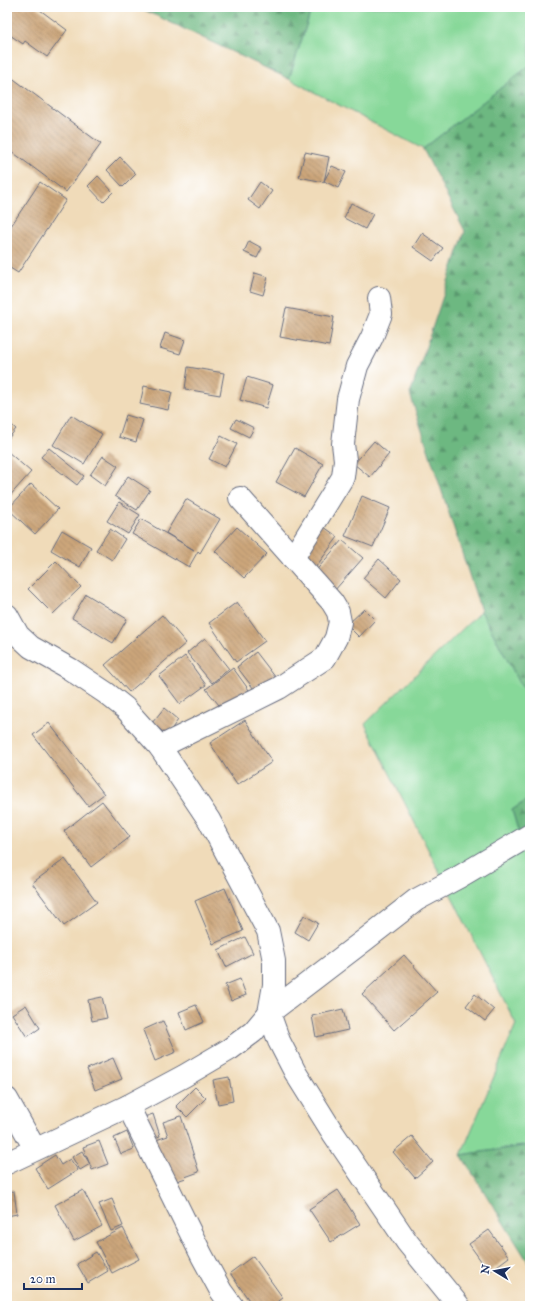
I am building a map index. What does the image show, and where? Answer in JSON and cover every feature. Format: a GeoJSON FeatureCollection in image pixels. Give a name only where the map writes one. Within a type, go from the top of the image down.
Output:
{"type":"FeatureCollection","features":[{"type":"Feature","properties":{"kind":"street"},"geometry":{"type":"LineString","coordinates":[[293,558],[342,476],[346,460],[343,444],[348,399],[357,366],[372,337],[381,314],[378,298]]}},
{"type":"Feature","properties":{"kind":"street"},"geometry":{"type":"LineString","coordinates":[[160,747],[279,688],[325,658],[336,638],[340,622],[338,612],[332,602],[240,498]]}},
{"type":"Feature","properties":{"kind":"street"},"geometry":{"type":"LineString","coordinates":[[7,616],[18,635],[31,647],[106,693],[125,708],[160,747],[209,820],[268,931],[274,961],[274,985],[269,1013],[279,1041],[295,1072],[333,1133],[407,1242],[459,1306]]}},
{"type":"Feature","properties":{"kind":"street"},"geometry":{"type":"LineString","coordinates":[[7,1163],[128,1106],[230,1049],[253,1032],[269,1013],[416,900],[459,877],[530,835]]}},
{"type":"Feature","properties":{"kind":"street"},"geometry":{"type":"LineString","coordinates":[[7,1099],[35,1149]]}},
{"type":"Feature","properties":{"kind":"street"},"geometry":{"type":"LineString","coordinates":[[128,1106],[202,1256],[221,1291],[232,1306]]}},
{"type":"Feature","properties":{"kind":"green space"},"geometry":{"type":"Polygon","coordinates":[[[138,7],[312,7],[289,79],[138,7]]]}},
{"type":"Feature","properties":{"kind":"green space"},"geometry":{"type":"Polygon","coordinates":[[[312,7],[530,7],[530,65],[423,149],[289,79],[312,7]]]}},
{"type":"Feature","properties":{"kind":"green space"},"geometry":{"type":"Polygon","coordinates":[[[530,65],[530,702],[481,611],[410,394],[465,231],[423,149],[530,65]]]}},
{"type":"Feature","properties":{"kind":"green space"},"geometry":{"type":"Polygon","coordinates":[[[481,611],[530,702],[530,798],[512,810],[530,870],[530,1145],[461,1155],[516,1024],[365,724],[481,611]]]}},
{"type":"Feature","properties":{"kind":"green space"},"geometry":{"type":"Polygon","coordinates":[[[530,798],[530,870],[512,810],[530,798]]]}},
{"type":"Feature","properties":{"kind":"green space"},"geometry":{"type":"Polygon","coordinates":[[[530,1145],[530,1265],[461,1155],[530,1145]]]}},
{"type":"Feature","properties":{"kind":"building"},"geometry":{"type":"Polygon","coordinates":[[[7,7],[36,7],[67,30],[47,57],[25,41],[23,44],[7,33],[7,7]]]}},
{"type":"Feature","properties":{"kind":"building"},"geometry":{"type":"Polygon","coordinates":[[[7,74],[101,144],[66,192],[7,148],[7,74]]]}},
{"type":"Feature","properties":{"kind":"building"},"geometry":{"type":"Polygon","coordinates":[[[305,152],[329,157],[324,182],[299,177],[305,152]]]}},
{"type":"Feature","properties":{"kind":"building"},"geometry":{"type":"Polygon","coordinates":[[[120,157],[136,174],[123,187],[107,170],[120,157]]]}},
{"type":"Feature","properties":{"kind":"building"},"geometry":{"type":"Polygon","coordinates":[[[332,166],[346,172],[338,188],[324,181],[332,166]]]}},
{"type":"Feature","properties":{"kind":"building"},"geometry":{"type":"Polygon","coordinates":[[[98,176],[113,192],[103,202],[88,186],[98,176]]]}},
{"type":"Feature","properties":{"kind":"building"},"geometry":{"type":"Polygon","coordinates":[[[40,182],[66,200],[18,273],[7,266],[7,232],[40,182]]]}},
{"type":"Feature","properties":{"kind":"building"},"geometry":{"type":"Polygon","coordinates":[[[260,182],[272,191],[260,209],[248,200],[260,182]]]}},
{"type":"Feature","properties":{"kind":"building"},"geometry":{"type":"Polygon","coordinates":[[[351,203],[373,214],[365,229],[344,218],[351,203]]]}},
{"type":"Feature","properties":{"kind":"building"},"geometry":{"type":"Polygon","coordinates":[[[422,233],[443,248],[433,261],[413,247],[422,233]]]}},
{"type":"Feature","properties":{"kind":"building"},"geometry":{"type":"Polygon","coordinates":[[[249,241],[262,248],[257,258],[244,252],[249,241]]]}},
{"type":"Feature","properties":{"kind":"building"},"geometry":{"type":"Polygon","coordinates":[[[255,273],[268,277],[263,295],[250,291],[255,273]]]}},
{"type":"Feature","properties":{"kind":"building"},"geometry":{"type":"Polygon","coordinates":[[[286,308],[334,317],[329,346],[280,337],[286,308]]]}},
{"type":"Feature","properties":{"kind":"building"},"geometry":{"type":"Polygon","coordinates":[[[165,333],[185,340],[180,354],[160,348],[165,333]]]}},
{"type":"Feature","properties":{"kind":"building"},"geometry":{"type":"Polygon","coordinates":[[[188,367],[224,373],[220,395],[185,389],[188,367]]]}},
{"type":"Feature","properties":{"kind":"building"},"geometry":{"type":"Polygon","coordinates":[[[247,377],[273,385],[266,408],[240,400],[247,377]]]}},
{"type":"Feature","properties":{"kind":"building"},"geometry":{"type":"Polygon","coordinates":[[[144,386],[172,392],[168,410],[140,404],[144,386]]]}},
{"type":"Feature","properties":{"kind":"building"},"geometry":{"type":"Polygon","coordinates":[[[71,415],[102,434],[84,464],[53,445],[71,415]]]}},
{"type":"Feature","properties":{"kind":"building"},"geometry":{"type":"Polygon","coordinates":[[[126,415],[143,420],[136,442],[119,437],[126,415]]]}},
{"type":"Feature","properties":{"kind":"building"},"geometry":{"type":"Polygon","coordinates":[[[236,419],[254,428],[249,437],[231,428],[236,419]]]}},
{"type":"Feature","properties":{"kind":"building"},"geometry":{"type":"Polygon","coordinates":[[[7,421],[16,429],[7,440],[7,421]]]}},
{"type":"Feature","properties":{"kind":"building"},"geometry":{"type":"Polygon","coordinates":[[[221,436],[237,444],[225,467],[209,459],[221,436]]]}},
{"type":"Feature","properties":{"kind":"building"},"geometry":{"type":"Polygon","coordinates":[[[374,441],[389,454],[370,477],[354,464],[374,441]]]}},
{"type":"Feature","properties":{"kind":"building"},"geometry":{"type":"Polygon","coordinates":[[[49,448],[84,476],[77,485],[41,457],[49,448]]]}},
{"type":"Feature","properties":{"kind":"building"},"geometry":{"type":"Polygon","coordinates":[[[295,448],[323,464],[304,497],[276,482],[295,448]]]}},
{"type":"Feature","properties":{"kind":"building"},"geometry":{"type":"Polygon","coordinates":[[[7,451],[31,472],[7,499],[7,451]]]}},
{"type":"Feature","properties":{"kind":"building"},"geometry":{"type":"Polygon","coordinates":[[[103,456],[118,466],[105,486],[90,475],[103,456]]]}},
{"type":"Feature","properties":{"kind":"building"},"geometry":{"type":"Polygon","coordinates":[[[128,476],[150,490],[137,510],[115,496],[128,476]]]}},
{"type":"Feature","properties":{"kind":"building"},"geometry":{"type":"Polygon","coordinates":[[[31,484],[58,509],[35,534],[8,509],[31,484]]]}},
{"type":"Feature","properties":{"kind":"building"},"geometry":{"type":"Polygon","coordinates":[[[362,496],[390,508],[373,547],[345,536],[362,496]]]}},
{"type":"Feature","properties":{"kind":"building"},"geometry":{"type":"Polygon","coordinates":[[[186,499],[220,519],[200,553],[198,551],[189,567],[132,534],[141,519],[194,550],[166,533],[186,499]]]}},
{"type":"Feature","properties":{"kind":"building"},"geometry":{"type":"Polygon","coordinates":[[[119,502],[140,515],[128,534],[107,521],[119,502]]]}},
{"type":"Feature","properties":{"kind":"building"},"geometry":{"type":"Polygon","coordinates":[[[313,519],[338,537],[315,568],[291,550],[313,519]]]}},
{"type":"Feature","properties":{"kind":"building"},"geometry":{"type":"Polygon","coordinates":[[[237,527],[267,554],[244,578],[215,551],[237,527]]]}},
{"type":"Feature","properties":{"kind":"building"},"geometry":{"type":"Polygon","coordinates":[[[110,529],[125,539],[112,560],[96,550],[110,529]]]}},
{"type":"Feature","properties":{"kind":"building"},"geometry":{"type":"Polygon","coordinates":[[[62,530],[91,547],[80,567],[51,550],[62,530]]]}},
{"type":"Feature","properties":{"kind":"building"},"geometry":{"type":"Polygon","coordinates":[[[342,540],[363,558],[334,591],[314,573],[342,540]]]}},
{"type":"Feature","properties":{"kind":"building"},"geometry":{"type":"Polygon","coordinates":[[[379,559],[401,579],[386,598],[363,578],[379,559]]]}},
{"type":"Feature","properties":{"kind":"building"},"geometry":{"type":"Polygon","coordinates":[[[56,561],[81,587],[53,614],[28,589],[56,561]]]}},
{"type":"Feature","properties":{"kind":"building"},"geometry":{"type":"Polygon","coordinates":[[[86,594],[127,619],[113,643],[72,618],[86,594]]]}},
{"type":"Feature","properties":{"kind":"building"},"geometry":{"type":"Polygon","coordinates":[[[237,602],[265,641],[236,662],[209,623],[237,602]]]}},
{"type":"Feature","properties":{"kind":"building"},"geometry":{"type":"Polygon","coordinates":[[[364,609],[375,620],[359,637],[347,625],[364,609]]]}},
{"type":"Feature","properties":{"kind":"building"},"geometry":{"type":"Polygon","coordinates":[[[162,615],[186,643],[129,692],[105,665],[162,615]]]}},
{"type":"Feature","properties":{"kind":"building"},"geometry":{"type":"Polygon","coordinates":[[[205,638],[229,669],[212,683],[187,653],[205,638]]]}},
{"type":"Feature","properties":{"kind":"building"},"geometry":{"type":"Polygon","coordinates":[[[256,652],[276,678],[257,693],[237,667],[256,652]]]}},
{"type":"Feature","properties":{"kind":"building"},"geometry":{"type":"Polygon","coordinates":[[[185,656],[206,685],[180,704],[159,676],[185,656]]]}},
{"type":"Feature","properties":{"kind":"building"},"geometry":{"type":"Polygon","coordinates":[[[233,668],[249,690],[223,710],[206,689],[233,668]]]}},
{"type":"Feature","properties":{"kind":"building"},"geometry":{"type":"Polygon","coordinates":[[[164,708],[178,720],[167,735],[152,723],[164,708]]]}},
{"type":"Feature","properties":{"kind":"building"},"geometry":{"type":"Polygon","coordinates":[[[245,720],[272,762],[237,785],[210,743],[245,720]]]}},
{"type":"Feature","properties":{"kind":"building"},"geometry":{"type":"Polygon","coordinates":[[[49,723],[104,794],[88,806],[33,735],[49,723]]]}},
{"type":"Feature","properties":{"kind":"building"},"geometry":{"type":"Polygon","coordinates":[[[102,801],[130,837],[91,867],[64,831],[102,801]]]}},
{"type":"Feature","properties":{"kind":"building"},"geometry":{"type":"Polygon","coordinates":[[[65,859],[97,902],[64,926],[32,883],[65,859]]]}},
{"type":"Feature","properties":{"kind":"building"},"geometry":{"type":"Polygon","coordinates":[[[225,888],[243,931],[213,944],[195,901],[225,888]]]}},
{"type":"Feature","properties":{"kind":"building"},"geometry":{"type":"Polygon","coordinates":[[[304,915],[318,923],[308,940],[295,932],[304,915]]]}},
{"type":"Feature","properties":{"kind":"building"},"geometry":{"type":"Polygon","coordinates":[[[245,937],[253,953],[226,967],[218,950],[245,937]]]}},
{"type":"Feature","properties":{"kind":"building"},"geometry":{"type":"Polygon","coordinates":[[[404,955],[437,992],[394,1030],[362,994],[404,955]]]}},
{"type":"Feature","properties":{"kind":"building"},"geometry":{"type":"Polygon","coordinates":[[[240,979],[246,995],[231,1001],[225,985],[240,979]]]}},
{"type":"Feature","properties":{"kind":"building"},"geometry":{"type":"Polygon","coordinates":[[[475,994],[494,1010],[485,1021],[466,1006],[475,994]]]}},
{"type":"Feature","properties":{"kind":"building"},"geometry":{"type":"Polygon","coordinates":[[[102,997],[107,1018],[92,1021],[88,1000],[102,997]]]}},
{"type":"Feature","properties":{"kind":"building"},"geometry":{"type":"Polygon","coordinates":[[[26,1005],[40,1028],[27,1037],[12,1014],[26,1005]]]}},
{"type":"Feature","properties":{"kind":"building"},"geometry":{"type":"Polygon","coordinates":[[[196,1005],[204,1022],[186,1030],[179,1012],[196,1005]]]}},
{"type":"Feature","properties":{"kind":"building"},"geometry":{"type":"Polygon","coordinates":[[[343,1009],[348,1030],[316,1037],[312,1016],[343,1009]]]}},
{"type":"Feature","properties":{"kind":"building"},"geometry":{"type":"Polygon","coordinates":[[[163,1021],[176,1052],[155,1061],[143,1030],[163,1021]]]}},
{"type":"Feature","properties":{"kind":"building"},"geometry":{"type":"Polygon","coordinates":[[[113,1058],[122,1079],[95,1090],[87,1069],[113,1058]]]}},
{"type":"Feature","properties":{"kind":"building"},"geometry":{"type":"Polygon","coordinates":[[[229,1077],[233,1101],[218,1104],[213,1080],[229,1077]]]}},
{"type":"Feature","properties":{"kind":"building"},"geometry":{"type":"Polygon","coordinates":[[[195,1087],[206,1098],[187,1117],[176,1106],[195,1087]]]}},
{"type":"Feature","properties":{"kind":"building"},"geometry":{"type":"Polygon","coordinates":[[[153,1114],[160,1136],[146,1141],[138,1119],[153,1114]]]}},
{"type":"Feature","properties":{"kind":"building"},"geometry":{"type":"Polygon","coordinates":[[[181,1116],[199,1172],[167,1184],[153,1141],[168,1136],[163,1122],[181,1116]]]}},
{"type":"Feature","properties":{"kind":"building"},"geometry":{"type":"Polygon","coordinates":[[[127,1132],[134,1149],[121,1154],[114,1138],[127,1132]]]}},
{"type":"Feature","properties":{"kind":"building"},"geometry":{"type":"Polygon","coordinates":[[[412,1136],[433,1162],[415,1178],[393,1152],[412,1136]]]}},
{"type":"Feature","properties":{"kind":"building"},"geometry":{"type":"Polygon","coordinates":[[[99,1141],[108,1164],[92,1170],[83,1147],[99,1141]]]}},
{"type":"Feature","properties":{"kind":"building"},"geometry":{"type":"Polygon","coordinates":[[[82,1151],[90,1164],[80,1170],[72,1157],[82,1151]]]}},
{"type":"Feature","properties":{"kind":"building"},"geometry":{"type":"Polygon","coordinates":[[[55,1155],[61,1165],[70,1159],[78,1170],[48,1189],[35,1168],[55,1155]]]}},
{"type":"Feature","properties":{"kind":"building"},"geometry":{"type":"Polygon","coordinates":[[[83,1190],[102,1226],[74,1241],[55,1205],[83,1190]]]}},
{"type":"Feature","properties":{"kind":"building"},"geometry":{"type":"Polygon","coordinates":[[[338,1190],[360,1224],[331,1242],[309,1209],[338,1190]]]}},
{"type":"Feature","properties":{"kind":"building"},"geometry":{"type":"Polygon","coordinates":[[[14,1191],[17,1214],[7,1216],[7,1192],[14,1191]]]}},
{"type":"Feature","properties":{"kind":"building"},"geometry":{"type":"Polygon","coordinates":[[[112,1199],[123,1226],[111,1231],[99,1204],[112,1199]]]}},
{"type":"Feature","properties":{"kind":"building"},"geometry":{"type":"Polygon","coordinates":[[[123,1228],[139,1259],[112,1273],[96,1242],[123,1228]]]}},
{"type":"Feature","properties":{"kind":"building"},"geometry":{"type":"Polygon","coordinates":[[[489,1230],[509,1257],[489,1272],[469,1244],[489,1230]]]}},
{"type":"Feature","properties":{"kind":"building"},"geometry":{"type":"Polygon","coordinates":[[[96,1252],[108,1271],[88,1283],[77,1264],[96,1252]]]}},
{"type":"Feature","properties":{"kind":"building"},"geometry":{"type":"Polygon","coordinates":[[[253,1256],[283,1298],[272,1306],[253,1306],[230,1273],[253,1256]]]}}]}
